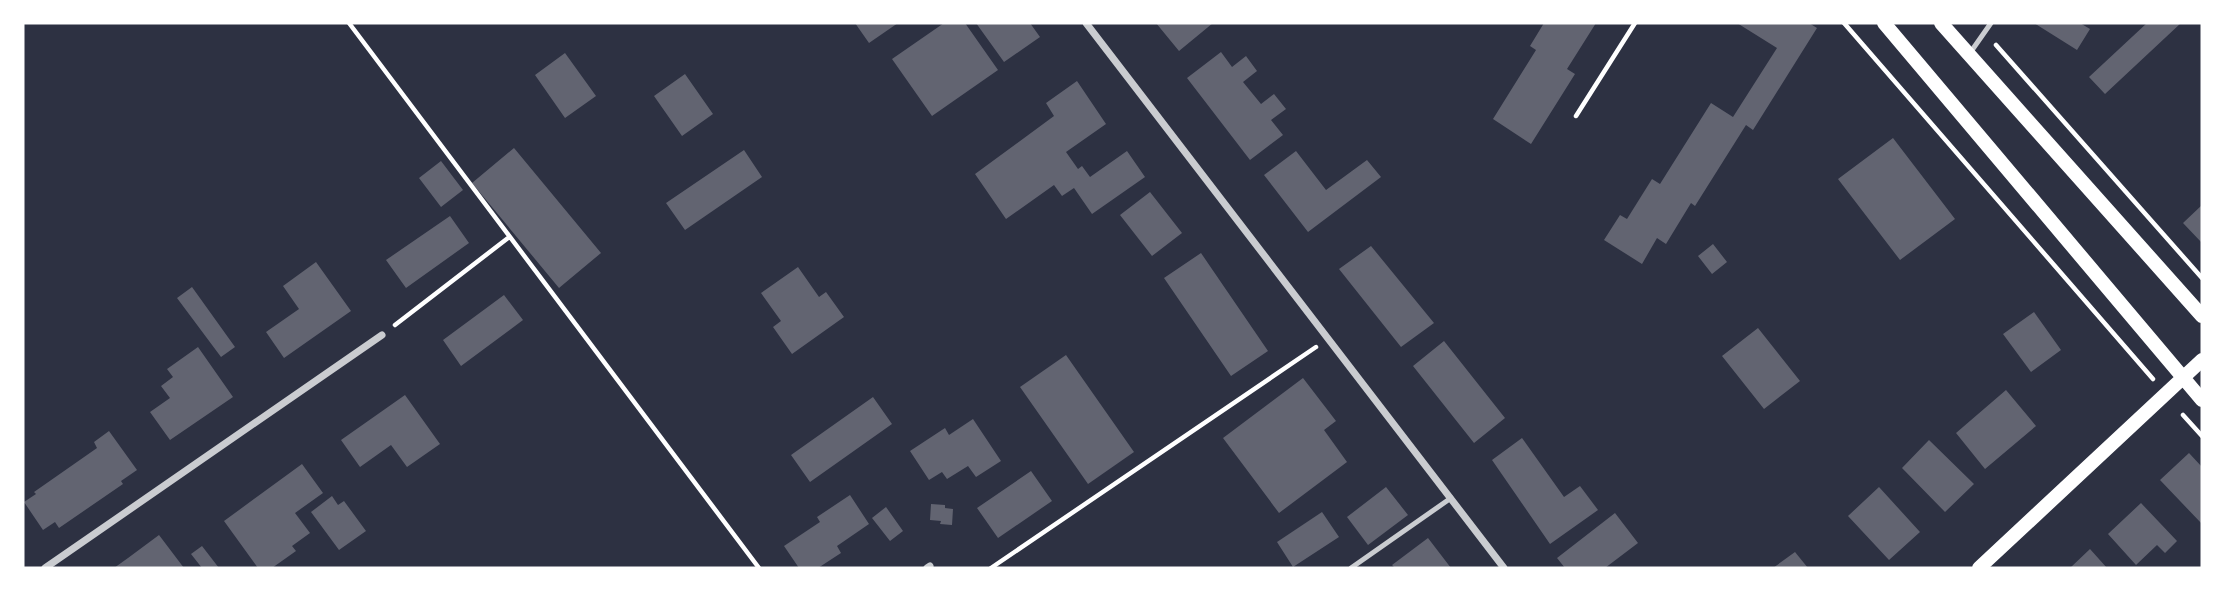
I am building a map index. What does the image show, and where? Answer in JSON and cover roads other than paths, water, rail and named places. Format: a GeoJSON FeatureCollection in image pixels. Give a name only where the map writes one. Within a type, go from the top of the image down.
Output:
{"type":"FeatureCollection","features":[{"type":"Feature","properties":{"kind":"main road"},"geometry":{"type":"LineString","coordinates":[[1884,23],[2202,401]]}},
{"type":"Feature","properties":{"kind":"main road"},"geometry":{"type":"LineString","coordinates":[[1941,23],[2202,316]]}},
{"type":"Feature","properties":{"kind":"main road"},"geometry":{"type":"LineString","coordinates":[[1979,568],[2202,360]]}},
{"type":"Feature","properties":{"kind":"street"},"geometry":{"type":"LineString","coordinates":[[1086,23],[1504,568]]}},
{"type":"Feature","properties":{"kind":"street"},"geometry":{"type":"LineString","coordinates":[[45,568],[382,335]]}},
{"type":"Feature","properties":{"kind":"lane"},"geometry":{"type":"LineString","coordinates":[[1969,55],[1991,23]]}},
{"type":"Feature","properties":{"kind":"lane"},"geometry":{"type":"LineString","coordinates":[[1351,568],[1451,498]]}}]}
